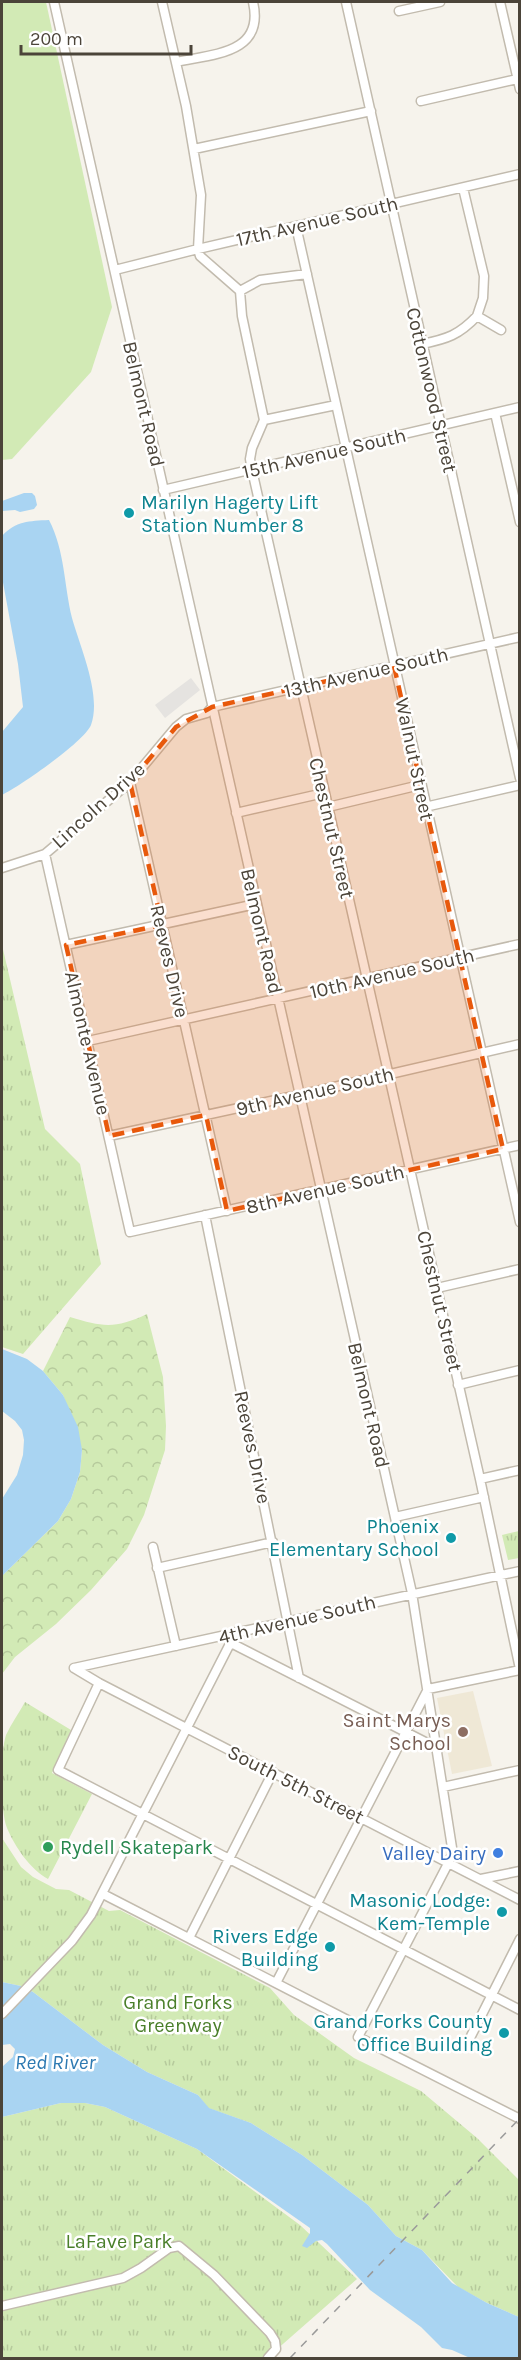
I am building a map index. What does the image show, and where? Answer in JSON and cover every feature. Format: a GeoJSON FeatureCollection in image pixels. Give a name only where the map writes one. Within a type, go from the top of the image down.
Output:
{"type":"FeatureCollection","features":[{"type":"Feature","properties":{"kind":"street","name":"Belmont Road"},"geometry":{"type":"LineString","coordinates":[[54,2],[412,1593],[453,1854],[448,1863]]}},
{"type":"Feature","properties":{"kind":"street"},"geometry":{"type":"LineString","coordinates":[[162,2],[194,149],[202,200],[198,249],[200,256],[240,291],[242,316],[264,420],[336,405]]}},
{"type":"Feature","properties":{"kind":"street"},"geometry":{"type":"LineString","coordinates":[[176,62],[244,44],[251,36],[255,25],[253,2]]}},
{"type":"Feature","properties":{"kind":"street","name":"Cottonwood Street"},"geometry":{"type":"LineString","coordinates":[[346,2],[519,778]]}},
{"type":"Feature","properties":{"kind":"street"},"geometry":{"type":"LineString","coordinates":[[399,11],[440,2]]}},
{"type":"Feature","properties":{"kind":"street"},"geometry":{"type":"LineString","coordinates":[[500,2],[519,89]]}},
{"type":"Feature","properties":{"kind":"street"},"geometry":{"type":"LineString","coordinates":[[421,101],[517,79]]}},
{"type":"Feature","properties":{"kind":"street"},"geometry":{"type":"LineString","coordinates":[[194,149],[371,111]]}},
{"type":"Feature","properties":{"kind":"street","name":"17th Avenue South"},"geometry":{"type":"LineString","coordinates":[[115,270],[519,174]]}},
{"type":"Feature","properties":{"kind":"street"},"geometry":{"type":"LineString","coordinates":[[422,344],[444,340],[463,331],[477,316],[483,298],[484,276],[463,188]]}},
{"type":"Feature","properties":{"kind":"street","name":"Walnut Street"},"geometry":{"type":"LineString","coordinates":[[296,226],[519,1222]]}},
{"type":"Feature","properties":{"kind":"street"},"geometry":{"type":"LineString","coordinates":[[240,291],[260,280],[307,274]]}},
{"type":"Feature","properties":{"kind":"street"},"geometry":{"type":"LineString","coordinates":[[477,316],[501,330]]}},
{"type":"Feature","properties":{"kind":"street","name":"15th Avenue South"},"geometry":{"type":"LineString","coordinates":[[163,490],[519,407]]}},
{"type":"Feature","properties":{"kind":"street"},"geometry":{"type":"LineString","coordinates":[[495,413],[519,522]]}},
{"type":"Feature","properties":{"kind":"street","name":"Chestnut Street"},"geometry":{"type":"LineString","coordinates":[[264,420],[252,448],[250,459],[252,470],[480,1479],[519,1670]]}},
{"type":"Feature","properties":{"kind":"street","name":"13th Avenue South"},"geometry":{"type":"LineString","coordinates":[[212,707],[519,637]]}},
{"type":"Feature","properties":{"kind":"street","name":"Lincoln Drive"},"geometry":{"type":"LineString","coordinates":[[2,868],[45,854],[130,782],[176,727],[186,719],[207,713],[212,707]]}},
{"type":"Feature","properties":{"kind":"street","name":"Reeves Drive"},"geometry":{"type":"LineString","coordinates":[[130,782],[227,1211]]}},
{"type":"Feature","properties":{"kind":"street"},"geometry":{"type":"LineString","coordinates":[[328,807],[420,785]]}},
{"type":"Feature","properties":{"kind":"street"},"geometry":{"type":"LineString","coordinates":[[425,807],[519,785]]}},
{"type":"Feature","properties":{"kind":"street"},"geometry":{"type":"LineString","coordinates":[[236,813],[324,793]]}},
{"type":"Feature","properties":{"kind":"street","name":"Almonte Avenue"},"geometry":{"type":"LineString","coordinates":[[45,854],[130,1232]]}},
{"type":"Feature","properties":{"kind":"street"},"geometry":{"type":"LineString","coordinates":[[66,945],[256,904]]}},
{"type":"Feature","properties":{"kind":"street","name":"10th Avenue South"},"geometry":{"type":"LineString","coordinates":[[88,1041],[519,944]]}},
{"type":"Feature","properties":{"kind":"street","name":"9th Avenue South"},"geometry":{"type":"LineString","coordinates":[[109,1136],[300,1095],[519,1044]]}},
{"type":"Feature","properties":{"kind":"street","name":"8th Avenue South"},"geometry":{"type":"LineString","coordinates":[[130,1232],[519,1145]]}},
{"type":"Feature","properties":{"kind":"street","name":"Reeves Drive"},"geometry":{"type":"LineString","coordinates":[[205,1215],[299,1678]]}},
{"type":"Feature","properties":{"kind":"street"},"geometry":{"type":"LineString","coordinates":[[437,1288],[519,1269]]}},
{"type":"Feature","properties":{"kind":"street"},"geometry":{"type":"LineString","coordinates":[[458,1384],[519,1370]]}},
{"type":"Feature","properties":{"kind":"street"},"geometry":{"type":"LineString","coordinates":[[480,1479],[519,1470]]}},
{"type":"Feature","properties":{"kind":"street"},"geometry":{"type":"LineString","coordinates":[[395,1517],[484,1497]]}},
{"type":"Feature","properties":{"kind":"street"},"geometry":{"type":"LineString","coordinates":[[157,1569],[273,1542]]}},
{"type":"Feature","properties":{"kind":"street"},"geometry":{"type":"LineString","coordinates":[[153,1546],[176,1646]]}},
{"type":"Feature","properties":{"kind":"street","name":"4th Avenue South"},"geometry":{"type":"LineString","coordinates":[[74,1668],[519,1571]]}},
{"type":"Feature","properties":{"kind":"street"},"geometry":{"type":"LineString","coordinates":[[2,2014],[83,1928],[103,1894],[236,1632]]}},
{"type":"Feature","properties":{"kind":"street"},"geometry":{"type":"LineString","coordinates":[[231,1643],[437,1748]]}},
{"type":"Feature","properties":{"kind":"street","name":"South 5th Street"},"geometry":{"type":"LineString","coordinates":[[74,1668],[519,1900]]}},
{"type":"Feature","properties":{"kind":"street"},"geometry":{"type":"LineString","coordinates":[[276,1983],[428,1689],[519,1670]]}},
{"type":"Feature","properties":{"kind":"street"},"geometry":{"type":"LineString","coordinates":[[99,1683],[58,1770],[519,2010]]}},
{"type":"Feature","properties":{"kind":"street"},"geometry":{"type":"LineString","coordinates":[[443,1786],[519,1770]]}},
{"type":"Feature","properties":{"kind":"street"},"geometry":{"type":"LineString","coordinates":[[189,1938],[273,1772]]}},
{"type":"Feature","properties":{"kind":"street"},"geometry":{"type":"LineString","coordinates":[[448,1863],[358,2037],[519,2119]]}},
{"type":"Feature","properties":{"kind":"street"},"geometry":{"type":"LineString","coordinates":[[481,1879],[519,1871]]}},
{"type":"Feature","properties":{"kind":"street"},"geometry":{"type":"LineString","coordinates":[[103,1894],[363,2028]]}},
{"type":"Feature","properties":{"kind":"street"},"geometry":{"type":"LineString","coordinates":[[470,2038],[519,1939]]}},
{"type":"Feature","properties":{"kind":"street"},"geometry":{"type":"LineString","coordinates":[[6,2305],[123,2278],[175,2245],[185,2249],[267,2329],[275,2341],[272,2355]]}},
{"type":"Feature","properties":{"kind":"highlighted area"},"geometry":{"type":"Polygon","coordinates":[[[394,666],[503,1149],[227,1211],[206,1115],[109,1136],[66,945],[162,925],[130,782],[176,727],[212,707],[394,666]]]}},
{"type":"Feature","properties":{"kind":"shaded area"},"geometry":{"type":"Polygon","coordinates":[[[191,678],[200,690],[165,718],[155,705],[191,678]]]}},
{"type":"Feature","properties":{"kind":"shaded area","name":"Saint Marys School"},"geometry":{"type":"Polygon","coordinates":[[[473,1691],[492,1766],[452,1774],[437,1698],[473,1691]]]}},
{"type":"Feature","properties":{"kind":"green space"},"geometry":{"type":"Polygon","coordinates":[[[2,2],[46,2],[112,307],[91,372],[12,459],[2,460],[2,2]]]}},
{"type":"Feature","properties":{"kind":"green space"},"geometry":{"type":"Polygon","coordinates":[[[2,945],[45,1129],[80,1164],[101,1264],[23,1354],[2,1347],[2,945]]]}},
{"type":"Feature","properties":{"kind":"green space"},"geometry":{"type":"Polygon","coordinates":[[[147,1314],[163,1377],[166,1426],[165,1450],[144,1515],[127,1549],[91,1590],[56,1624],[15,1657],[2,1674],[2,1576],[58,1521],[71,1499],[80,1472],[82,1450],[63,1395],[43,1371],[70,1317],[109,1325],[126,1322],[147,1314]]]}},
{"type":"Feature","properties":{"kind":"green space"},"geometry":{"type":"Polygon","coordinates":[[[519,1531],[519,1558],[508,1560],[502,1535],[519,1531]]]}},
{"type":"Feature","properties":{"kind":"green space"},"geometry":{"type":"Polygon","coordinates":[[[25,1702],[71,1730],[52,1773],[92,1794],[48,1879],[29,1863],[14,1843],[7,1828],[3,1809],[4,1743],[8,1731],[25,1702]]]}},
{"type":"Feature","properties":{"kind":"green space","name":"Grand Forks Greenway"},"geometry":{"type":"Polygon","coordinates":[[[2,1838],[21,1867],[33,1877],[56,1889],[69,1890],[109,1911],[120,1910],[270,1988],[294,2015],[354,2058],[421,2091],[477,2138],[519,2180],[519,2317],[458,2287],[422,2250],[396,2236],[368,2205],[302,2155],[251,2123],[208,2108],[198,2095],[147,2072],[103,2045],[33,1992],[21,1986],[2,1982],[2,1838]]]}},
{"type":"Feature","properties":{"kind":"green space","name":"LaFave Park"},"geometry":{"type":"Polygon","coordinates":[[[61,2103],[85,2103],[105,2107],[197,2149],[300,2225],[357,2279],[267,2358],[2,2358],[2,2117],[61,2103]]]}},
{"type":"Feature","properties":{"kind":"water"},"geometry":{"type":"Polygon","coordinates":[[[24,493],[32,493],[35,496],[37,505],[34,509],[20,512],[2,511],[2,501],[24,493]]]}},
{"type":"Feature","properties":{"kind":"water"},"geometry":{"type":"Polygon","coordinates":[[[49,520],[58,544],[72,618],[89,671],[94,713],[91,725],[77,742],[23,783],[2,795],[2,732],[23,707],[18,664],[2,577],[2,536],[12,527],[49,520]]]}},
{"type":"Feature","properties":{"kind":"water"},"geometry":{"type":"Polygon","coordinates":[[[2,1349],[27,1359],[43,1371],[63,1395],[78,1427],[82,1450],[80,1472],[71,1499],[58,1521],[2,1576],[2,1499],[17,1475],[23,1455],[24,1440],[22,1430],[2,1411],[2,1349]]]}},
{"type":"Feature","properties":{"kind":"water","name":"Red River"},"geometry":{"type":"Polygon","coordinates":[[[2,1982],[21,1986],[33,1992],[103,2045],[147,2072],[198,2095],[209,2108],[251,2123],[302,2155],[368,2205],[396,2236],[422,2250],[452,2283],[487,2303],[519,2317],[519,2358],[470,2358],[442,2348],[421,2327],[370,2290],[322,2240],[316,2241],[307,2248],[302,2246],[310,2233],[310,2228],[197,2149],[105,2107],[85,2103],[61,2103],[2,2117],[2,2067],[13,2057],[15,2049],[10,2044],[2,2045],[2,1982]]]}},
{"type":"Feature","properties":{"kind":"railway"},"geometry":{"type":"LineString","coordinates":[[290,2358],[520,2118]]}},
{"type":"Feature","properties":{"kind":"place","name":"Marilyn Hagerty Lift Station Number 8"},"geometry":{"type":"Point","coordinates":[129,513]}},
{"type":"Feature","properties":{"kind":"place","name":"Phoenix Elementary School"},"geometry":{"type":"Point","coordinates":[451,1538]}},
{"type":"Feature","properties":{"kind":"place","name":"Saint Marys School"},"geometry":{"type":"Point","coordinates":[463,1732]}},
{"type":"Feature","properties":{"kind":"place","name":"Rydell Skatepark"},"geometry":{"type":"Point","coordinates":[48,1847]}},
{"type":"Feature","properties":{"kind":"place","name":"Valley Dairy"},"geometry":{"type":"Point","coordinates":[498,1853]}},
{"type":"Feature","properties":{"kind":"place","name":"Masonic Lodge: Kem-Temple"},"geometry":{"type":"Point","coordinates":[502,1912]}},
{"type":"Feature","properties":{"kind":"place","name":"Rivers Edge Building"},"geometry":{"type":"Point","coordinates":[330,1947]}},
{"type":"Feature","properties":{"kind":"place","name":"Grand Forks County Office Building"},"geometry":{"type":"Point","coordinates":[504,2033]}}]}
